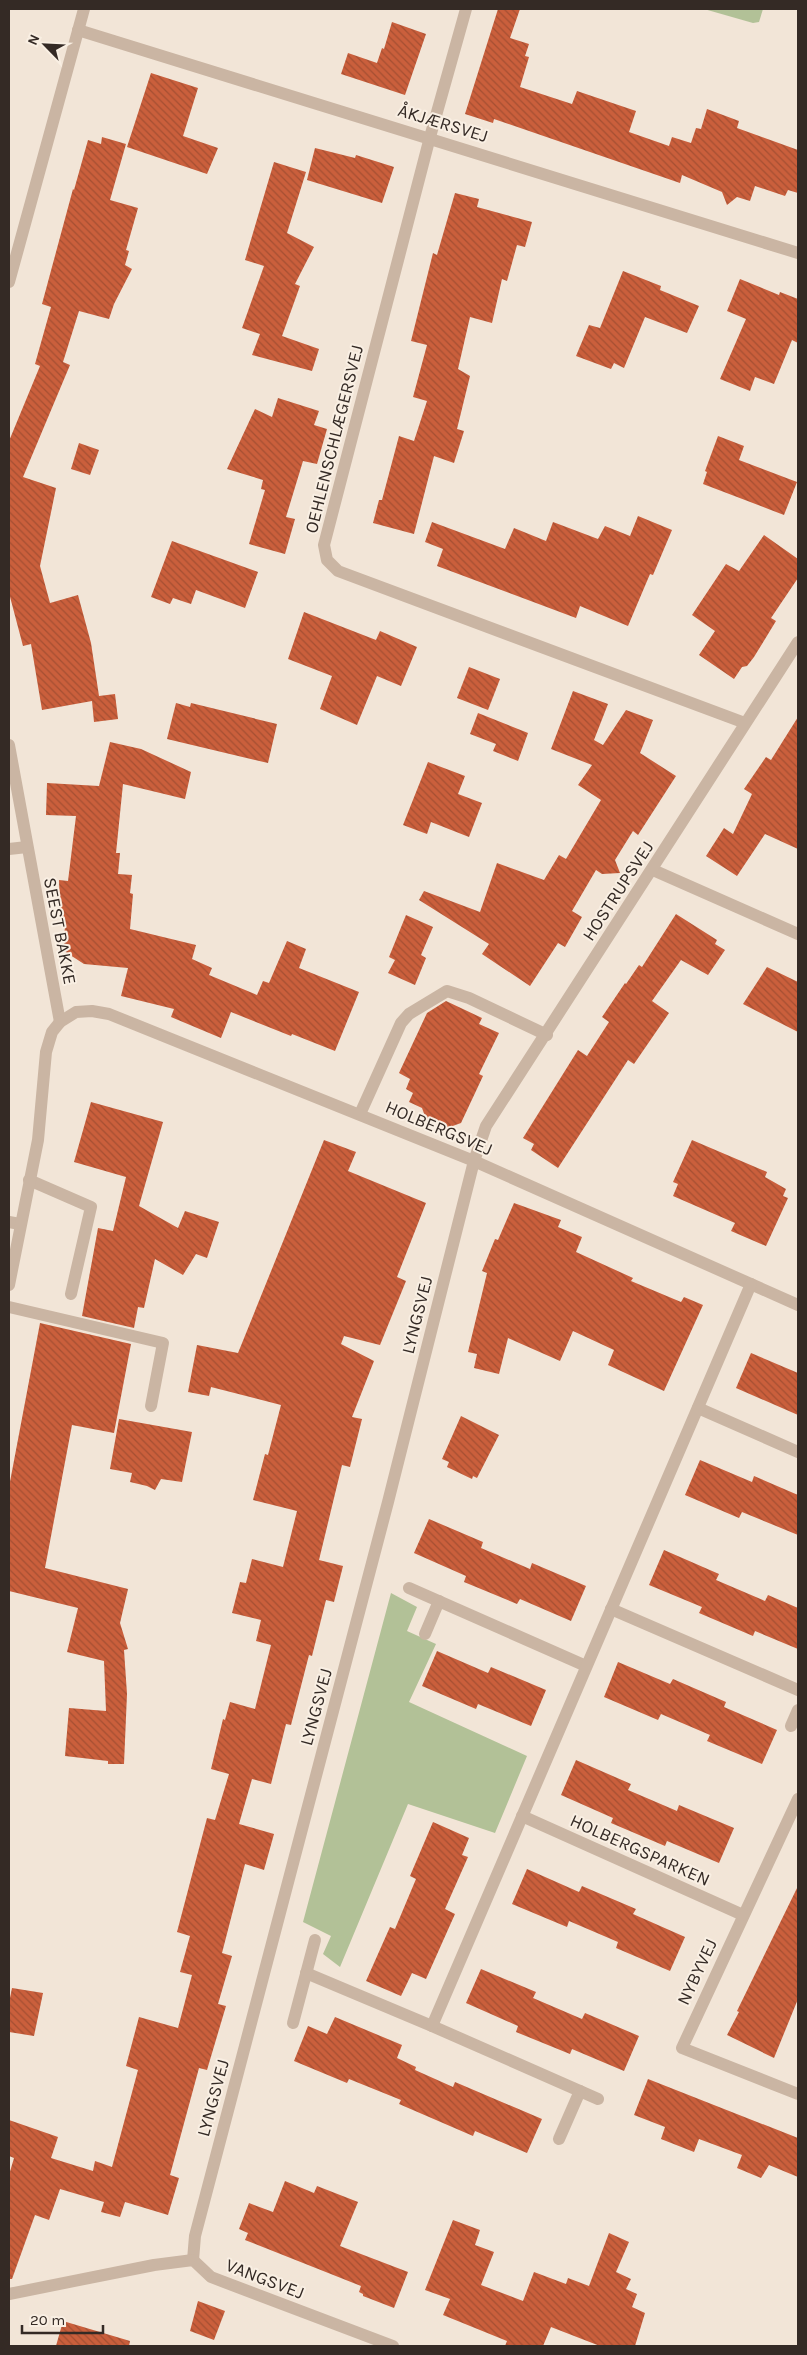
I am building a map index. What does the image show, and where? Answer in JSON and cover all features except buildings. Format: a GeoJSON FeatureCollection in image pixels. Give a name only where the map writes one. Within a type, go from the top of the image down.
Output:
{"type":"FeatureCollection","features":[{"type":"Feature","properties":{"kind":"street"},"geometry":{"type":"LineString","coordinates":[[9,282],[84,9]]}},
{"type":"Feature","properties":{"kind":"street","name":"OEHLENSCHLÆGERSVEJ"},"geometry":{"type":"LineString","coordinates":[[466,9],[430,137],[324,546],[327,560],[338,571],[745,723]]}},
{"type":"Feature","properties":{"kind":"street","name":"ÅKJÆRSVEJ"},"geometry":{"type":"LineString","coordinates":[[78,30],[430,137],[798,253]]}},
{"type":"Feature","properties":{"kind":"street","name":"HOSTRUPSVEJ"},"geometry":{"type":"LineString","coordinates":[[474,1161],[486,1126],[653,870],[798,642]]}},
{"type":"Feature","properties":{"kind":"street","name":"SEEST BAKKE"},"geometry":{"type":"LineString","coordinates":[[9,744],[60,1022]]}},
{"type":"Feature","properties":{"kind":"street"},"geometry":{"type":"LineString","coordinates":[[9,849],[27,847]]}},
{"type":"Feature","properties":{"kind":"street"},"geometry":{"type":"LineString","coordinates":[[653,870],[798,934]]}},
{"type":"Feature","properties":{"kind":"street"},"geometry":{"type":"LineString","coordinates":[[360,1114],[401,1023],[409,1014],[447,991],[469,998],[547,1034]]}},
{"type":"Feature","properties":{"kind":"street","name":"HOLBERGSVEJ"},"geometry":{"type":"LineString","coordinates":[[60,1022],[76,1012],[92,1011],[109,1014],[474,1161],[798,1305]]}},
{"type":"Feature","properties":{"kind":"street"},"geometry":{"type":"LineString","coordinates":[[9,1285],[14,1223],[30,1180],[38,1140],[46,1052],[52,1032],[60,1022]]}},
{"type":"Feature","properties":{"kind":"street","name":"LYNGSVEJ"},"geometry":{"type":"LineString","coordinates":[[193,2260],[195,2236],[386,1511],[474,1161]]}},
{"type":"Feature","properties":{"kind":"street"},"geometry":{"type":"LineString","coordinates":[[30,1180],[90,1207],[71,1294]]}},
{"type":"Feature","properties":{"kind":"street"},"geometry":{"type":"LineString","coordinates":[[432,2026],[751,1284]]}},
{"type":"Feature","properties":{"kind":"street"},"geometry":{"type":"LineString","coordinates":[[9,1307],[163,1343],[151,1406]]}},
{"type":"Feature","properties":{"kind":"street"},"geometry":{"type":"LineString","coordinates":[[698,1408],[798,1452]]}},
{"type":"Feature","properties":{"kind":"street"},"geometry":{"type":"LineString","coordinates":[[409,1588],[586,1666]]}},
{"type":"Feature","properties":{"kind":"street"},"geometry":{"type":"LineString","coordinates":[[425,1634],[440,1601]]}},
{"type":"Feature","properties":{"kind":"street"},"geometry":{"type":"LineString","coordinates":[[611,1609],[798,1690]]}},
{"type":"Feature","properties":{"kind":"street"},"geometry":{"type":"LineString","coordinates":[[791,1726],[798,1710]]}},
{"type":"Feature","properties":{"kind":"street","name":"NYBYVEJ"},"geometry":{"type":"LineString","coordinates":[[798,1799],[682,2048],[798,2094]]}},
{"type":"Feature","properties":{"kind":"street","name":"HOLBERGSPARKEN"},"geometry":{"type":"LineString","coordinates":[[522,1816],[743,1915]]}},
{"type":"Feature","properties":{"kind":"street"},"geometry":{"type":"LineString","coordinates":[[293,2023],[314,1940]]}},
{"type":"Feature","properties":{"kind":"street"},"geometry":{"type":"LineString","coordinates":[[306,1973],[598,2099]]}},
{"type":"Feature","properties":{"kind":"street"},"geometry":{"type":"LineString","coordinates":[[559,2139],[580,2091]]}},
{"type":"Feature","properties":{"kind":"street"},"geometry":{"type":"LineString","coordinates":[[9,2294],[154,2265],[193,2260]]}},
{"type":"Feature","properties":{"kind":"street","name":"VANGSVEJ"},"geometry":{"type":"LineString","coordinates":[[193,2260],[211,2277],[393,2346]]}},
{"type":"Feature","properties":{"kind":"green space"},"geometry":{"type":"Polygon","coordinates":[[[704,9],[763,9],[759,22],[753,23],[704,9]]]}},
{"type":"Feature","properties":{"kind":"green space"},"geometry":{"type":"Polygon","coordinates":[[[391,1593],[417,1607],[407,1631],[436,1644],[409,1702],[527,1756],[495,1833],[408,1804],[340,1967],[323,1954],[331,1936],[303,1922],[391,1593]]]}}]}
